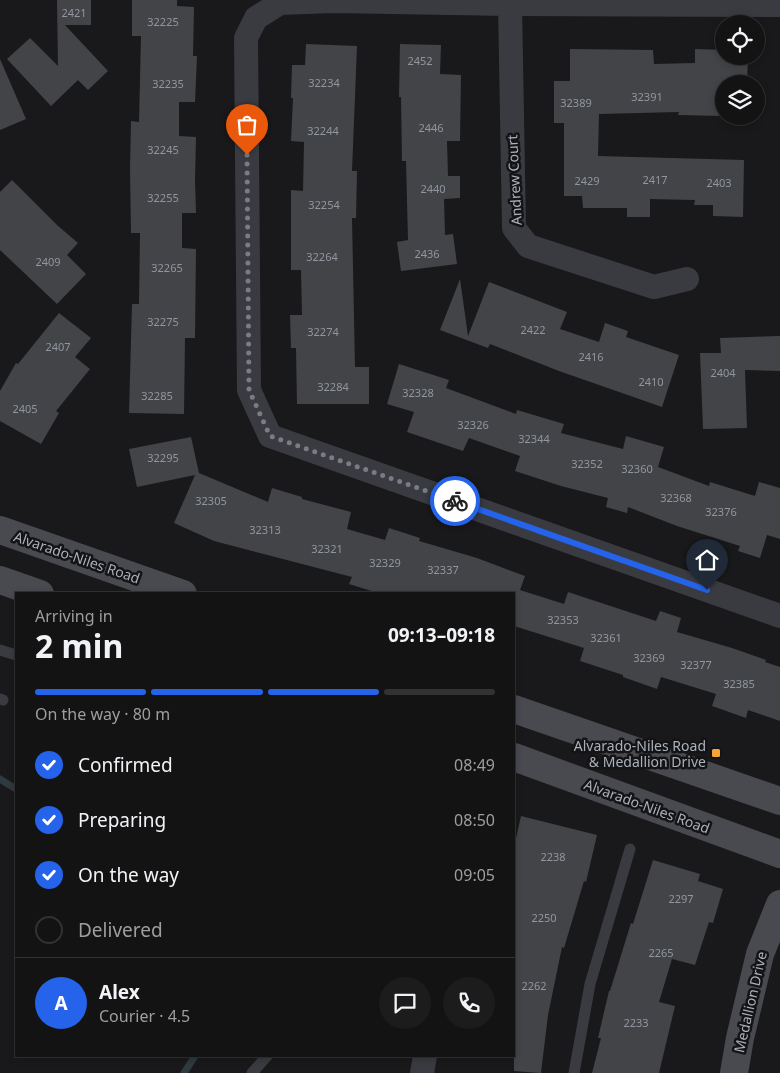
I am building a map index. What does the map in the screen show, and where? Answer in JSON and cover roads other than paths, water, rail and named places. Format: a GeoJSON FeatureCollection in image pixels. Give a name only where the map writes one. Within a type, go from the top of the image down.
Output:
{"type":"FeatureCollection","features":[{"type":"Feature","properties":{"kind":"main road","name":"Alvarado-Niles Road"},"geometry":{"type":"LineString","coordinates":[[0,530],[177,592]]}},
{"type":"Feature","properties":{"kind":"main road"},"geometry":{"type":"LineString","coordinates":[[0,580],[35,592]]}},
{"type":"Feature","properties":{"kind":"main road"},"geometry":{"type":"LineString","coordinates":[[515,709],[780,801]]}},
{"type":"Feature","properties":{"kind":"main road","name":"Alvarado-Niles Road"},"geometry":{"type":"LineString","coordinates":[[515,757],[780,854]]}},
{"type":"Feature","properties":{"kind":"main road","name":"Medallion Drive"},"geometry":{"type":"LineString","coordinates":[[734,1073],[740,1038],[760,954],[780,904]]}},
{"type":"Feature","properties":{"kind":"street"},"geometry":{"type":"LineString","coordinates":[[780,5],[333,1],[280,4],[256,18],[246,38],[249,390],[270,436],[780,616]]}},
{"type":"Feature","properties":{"kind":"street","name":"Andrew Court"},"geometry":{"type":"LineString","coordinates":[[510,4],[514,228],[528,246],[654,287],[687,279]]}},
{"type":"Feature","properties":{"kind":"street"},"geometry":{"type":"LineString","coordinates":[[422,1073],[425,1057]]}},
{"type":"Feature","properties":{"kind":"lane"},"geometry":{"type":"LineString","coordinates":[[0,650],[15,655]]}},
{"type":"Feature","properties":{"kind":"lane"},"geometry":{"type":"LineString","coordinates":[[574,1073],[590,984],[630,849]]}},
{"type":"Feature","properties":{"kind":"lane"},"geometry":{"type":"LineString","coordinates":[[252,1073],[265,1057]]}},
{"type":"Feature","properties":{"kind":"waterway"},"geometry":{"type":"LineString","coordinates":[[0,779],[15,788]]}},
{"type":"Feature","properties":{"kind":"waterway"},"geometry":{"type":"LineString","coordinates":[[184,1073],[194,1057]]}},
{"type":"Feature","properties":{"kind":"place","name":"Alvarado-Niles Road & Medallion Drive"},"geometry":{"type":"Point","coordinates":[716,753]}}]}
